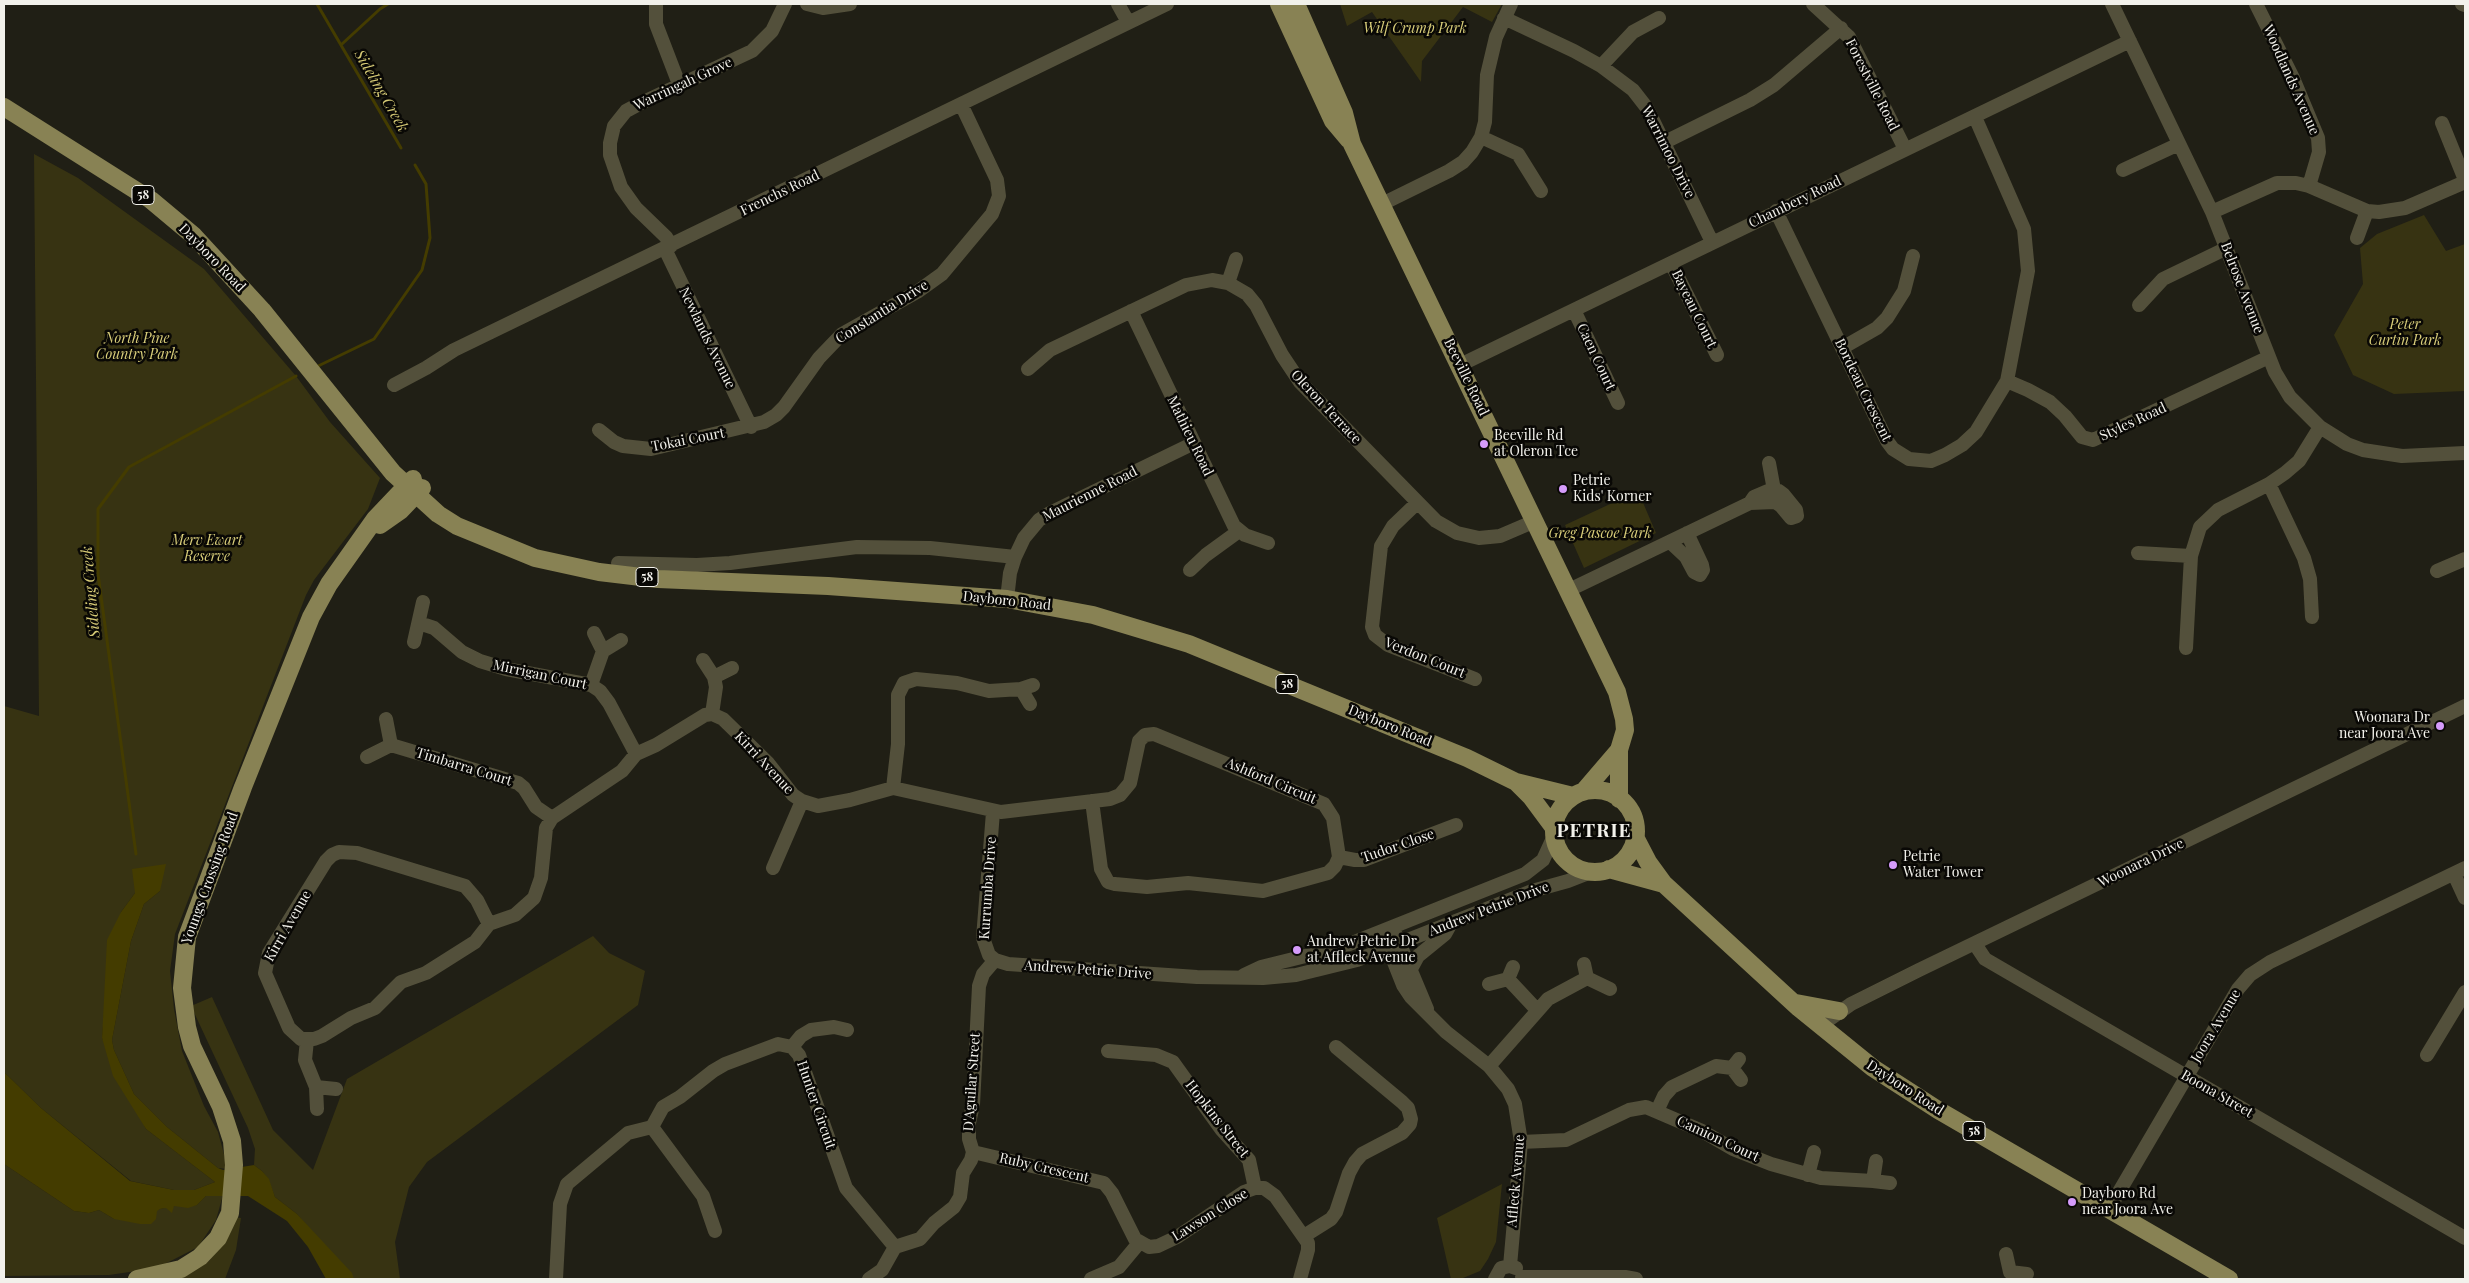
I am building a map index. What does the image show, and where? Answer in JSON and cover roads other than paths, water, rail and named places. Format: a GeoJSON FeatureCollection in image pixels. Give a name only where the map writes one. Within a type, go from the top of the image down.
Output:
{"type":"FeatureCollection","features":[{"type":"Feature","properties":{"kind":"main road","name":"Beeville Road"},"geometry":{"type":"LineString","coordinates":[[1278,4],[1333,121],[1352,144]]}},
{"type":"Feature","properties":{"kind":"main road","name":"Beeville Road"},"geometry":{"type":"LineString","coordinates":[[1296,4],[1344,113],[1352,144],[1460,365],[1620,701],[1625,730],[1619,750],[1619,799]]}},
{"type":"Feature","properties":{"kind":"main road","name":"Dayboro Road"},"geometry":{"type":"LineString","coordinates":[[4,107],[150,200],[194,236],[262,310],[342,408],[368,445],[393,473],[473,532]]}},
{"type":"Feature","properties":{"kind":"main road","name":"Dayboro Road"},"geometry":{"type":"LineString","coordinates":[[342,408],[360,423],[438,514],[457,526],[535,558],[599,572],[658,578],[828,586],[1007,599],[1094,614],[1189,644],[1468,758],[1516,782],[1578,794]]}},
{"type":"Feature","properties":{"kind":"main road"},"geometry":{"type":"LineString","coordinates":[[393,473],[385,497],[393,510],[438,514]]}},
{"type":"Feature","properties":{"kind":"main road","name":"Youngs Crossing Road"},"geometry":{"type":"LineString","coordinates":[[138,1279],[181,1269],[208,1251],[226,1223],[233,1197],[234,1150],[228,1124],[200,1066],[187,1027],[182,988],[187,937],[304,634],[329,584],[367,533],[375,519],[393,510],[414,487]]}},
{"type":"Feature","properties":{"kind":"main road","name":"Beeville Road"},"geometry":{"type":"LineString","coordinates":[[1578,794],[1619,750]]}},
{"type":"Feature","properties":{"kind":"main road","name":"Dayboro Road"},"geometry":{"type":"LineString","coordinates":[[1516,782],[1532,797],[1554,832]]}},
{"type":"Feature","properties":{"kind":"main road","name":"58"},"geometry":{"type":"LineString","coordinates":[[1554,832],[1558,849],[1566,860],[1578,868],[1591,872],[1609,869],[1620,863],[1628,854],[1635,837],[1633,818],[1628,807],[1619,799],[1599,791],[1578,794]]}},
{"type":"Feature","properties":{"kind":"main road"},"geometry":{"type":"LineString","coordinates":[[1554,832],[1562,807],[1578,794]]}},
{"type":"Feature","properties":{"kind":"main road","name":"Dayboro Road"},"geometry":{"type":"LineString","coordinates":[[1635,837],[1648,862],[1664,884],[1820,1026],[1900,1088],[2229,1279]]}},
{"type":"Feature","properties":{"kind":"main road","name":"Dayboro Road"},"geometry":{"type":"LineString","coordinates":[[1609,869],[1664,884]]}},
{"type":"Feature","properties":{"kind":"main road"},"geometry":{"type":"LineString","coordinates":[[1794,1003],[1843,1009],[1841,1021],[1845,1046]]}},
{"type":"Feature","properties":{"kind":"street"},"geometry":{"type":"LineString","coordinates":[[656,4],[656,24],[679,84]]}},
{"type":"Feature","properties":{"kind":"street","name":"Warringah Grove"},"geometry":{"type":"LineString","coordinates":[[668,247],[666,237],[636,208],[620,187],[613,167],[610,143],[614,126],[626,111],[679,84],[752,51],[772,31],[784,4]]}},
{"type":"Feature","properties":{"kind":"street"},"geometry":{"type":"LineString","coordinates":[[807,4],[823,8],[850,4]]}},
{"type":"Feature","properties":{"kind":"street"},"geometry":{"type":"LineString","coordinates":[[1118,4],[1128,22]]}},
{"type":"Feature","properties":{"kind":"street","name":"Frenchs Road"},"geometry":{"type":"LineString","coordinates":[[394,385],[454,350],[1167,4]]}},
{"type":"Feature","properties":{"kind":"street"},"geometry":{"type":"LineString","coordinates":[[1382,204],[1463,162],[1481,136],[1485,122],[1487,75],[1490,58],[1496,37],[1511,4]]}},
{"type":"Feature","properties":{"kind":"street","name":"Forestville Road"},"geometry":{"type":"LineString","coordinates":[[1813,4],[1840,28],[1855,48],[1905,149]]}},
{"type":"Feature","properties":{"kind":"street","name":"Belrose Avenue"},"geometry":{"type":"LineString","coordinates":[[2112,4],[2212,212],[2269,356],[2290,397],[2320,427],[2348,444],[2383,454],[2402,456],[2465,453]]}},
{"type":"Feature","properties":{"kind":"street","name":"Woodlands Avenue"},"geometry":{"type":"LineString","coordinates":[[2256,4],[2293,78],[2318,138],[2319,152],[2309,186]]}},
{"type":"Feature","properties":{"kind":"street","name":"Warrimoo Drive"},"geometry":{"type":"LineString","coordinates":[[1504,18],[1556,41],[1601,66],[1640,98],[1665,142],[1712,242]]}},
{"type":"Feature","properties":{"kind":"street"},"geometry":{"type":"LineString","coordinates":[[1601,66],[1633,32],[1659,18]]}},
{"type":"Feature","properties":{"kind":"street"},"geometry":{"type":"LineString","coordinates":[[1665,142],[1750,100],[1774,85],[1840,28]]}},
{"type":"Feature","properties":{"kind":"street","name":"Chambery Road"},"geometry":{"type":"LineString","coordinates":[[1460,365],[2130,41]]}},
{"type":"Feature","properties":{"kind":"street","name":"Constantia Drive"},"geometry":{"type":"LineString","coordinates":[[751,426],[764,422],[780,411],[819,358],[842,334],[917,292],[942,274],[992,214],[997,205],[999,187],[960,104]]}},
{"type":"Feature","properties":{"kind":"street","name":"Bordeau Crescent"},"geometry":{"type":"LineString","coordinates":[[1776,211],[1887,440],[1900,455],[1919,461],[1931,461],[1962,445],[1976,432],[2007,381],[2026,289],[2027,249],[2024,229],[1975,117]]}},
{"type":"Feature","properties":{"kind":"street"},"geometry":{"type":"LineString","coordinates":[[2212,212],[2277,184],[2296,183],[2309,186],[2367,211],[2385,212],[2404,208],[2465,181],[2442,123]]}},
{"type":"Feature","properties":{"kind":"street"},"geometry":{"type":"LineString","coordinates":[[1481,136],[1518,154],[1541,190]]}},
{"type":"Feature","properties":{"kind":"street"},"geometry":{"type":"LineString","coordinates":[[2123,170],[2180,144]]}},
{"type":"Feature","properties":{"kind":"street"},"geometry":{"type":"LineString","coordinates":[[2357,238],[2367,211]]}},
{"type":"Feature","properties":{"kind":"street","name":"Newlands Avenue"},"geometry":{"type":"LineString","coordinates":[[668,247],[751,426]]}},
{"type":"Feature","properties":{"kind":"street"},"geometry":{"type":"LineString","coordinates":[[2139,305],[2163,279],[2227,248]]}},
{"type":"Feature","properties":{"kind":"street"},"geometry":{"type":"LineString","coordinates":[[1842,348],[1869,333],[1887,318],[1904,291],[1913,256]]}},
{"type":"Feature","properties":{"kind":"street"},"geometry":{"type":"LineString","coordinates":[[1028,369],[1050,350],[1194,282],[1212,280],[1228,282],[1236,259]]}},
{"type":"Feature","properties":{"kind":"street","name":"Bayeau Court"},"geometry":{"type":"LineString","coordinates":[[1672,263],[1717,355]]}},
{"type":"Feature","properties":{"kind":"street","name":"Oleron Terrace"},"geometry":{"type":"LineString","coordinates":[[1228,282],[1247,294],[1256,305],[1282,355],[1300,382],[1418,503],[1446,528],[1468,537],[1500,536],[1535,521]]}},
{"type":"Feature","properties":{"kind":"street","name":"Caen Court"},"geometry":{"type":"LineString","coordinates":[[1574,310],[1618,403]]}},
{"type":"Feature","properties":{"kind":"street","name":"Mathieu Road"},"geometry":{"type":"LineString","coordinates":[[1131,311],[1231,520],[1239,531]]}},
{"type":"Feature","properties":{"kind":"street","name":"Styles Road"},"geometry":{"type":"LineString","coordinates":[[2007,381],[2050,402],[2066,416],[2082,437],[2093,440],[2269,356]]}},
{"type":"Feature","properties":{"kind":"street","name":"Tokai Court"},"geometry":{"type":"LineString","coordinates":[[599,430],[622,446],[651,449],[751,426]]}},
{"type":"Feature","properties":{"kind":"street"},"geometry":{"type":"LineString","coordinates":[[2186,648],[2191,556],[2200,527],[2218,510],[2269,484],[2299,461],[2320,427]]}},
{"type":"Feature","properties":{"kind":"street","name":"Maurienne Road"},"geometry":{"type":"LineString","coordinates":[[1007,599],[1014,557],[1031,528],[1050,513],[1194,443]]}},
{"type":"Feature","properties":{"kind":"street"},"geometry":{"type":"LineString","coordinates":[[1770,463],[1774,496]]}},
{"type":"Feature","properties":{"kind":"street"},"geometry":{"type":"LineString","coordinates":[[2269,484],[2304,558],[2310,578],[2312,617]]}},
{"type":"Feature","properties":{"kind":"street"},"geometry":{"type":"LineString","coordinates":[[1568,590],[1750,503],[1754,497],[1783,494],[1796,510],[1799,522]]}},
{"type":"Feature","properties":{"kind":"street","name":"Verdon Court"},"geometry":{"type":"LineString","coordinates":[[1418,503],[1393,526],[1381,546],[1371,637],[1475,679]]}},
{"type":"Feature","properties":{"kind":"street"},"geometry":{"type":"LineString","coordinates":[[1190,570],[1206,555],[1239,531],[1268,543]]}},
{"type":"Feature","properties":{"kind":"street"},"geometry":{"type":"LineString","coordinates":[[1670,542],[1686,557],[1694,572],[1700,575],[1703,570],[1702,565],[1687,534]]}},
{"type":"Feature","properties":{"kind":"street"},"geometry":{"type":"LineString","coordinates":[[618,563],[698,565],[730,563],[857,547],[930,548],[1014,557]]}},
{"type":"Feature","properties":{"kind":"street"},"geometry":{"type":"LineString","coordinates":[[2138,553],[2191,556]]}},
{"type":"Feature","properties":{"kind":"street"},"geometry":{"type":"LineString","coordinates":[[2437,572],[2465,559]]}},
{"type":"Feature","properties":{"kind":"street"},"geometry":{"type":"LineString","coordinates":[[414,642],[424,602]]}},
{"type":"Feature","properties":{"kind":"street","name":"Mirrigan Court"},"geometry":{"type":"LineString","coordinates":[[419,623],[434,628],[462,652],[480,661],[506,669],[590,685],[600,691],[609,703],[636,754]]}},
{"type":"Feature","properties":{"kind":"street"},"geometry":{"type":"LineString","coordinates":[[594,633],[603,651]]}},
{"type":"Feature","properties":{"kind":"street"},"geometry":{"type":"LineString","coordinates":[[590,685],[603,651],[621,640]]}},
{"type":"Feature","properties":{"kind":"street"},"geometry":{"type":"LineString","coordinates":[[317,1109],[316,1087],[305,1060],[307,1040],[322,1036],[351,1018],[375,1008],[401,982],[426,973],[475,942],[489,924],[515,915],[534,898],[541,878],[546,828],[552,818],[622,771],[636,754],[656,746],[698,717],[712,714],[716,687],[714,677],[703,660]]}},
{"type":"Feature","properties":{"kind":"street"},"geometry":{"type":"LineString","coordinates":[[714,677],[732,668]]}},
{"type":"Feature","properties":{"kind":"street"},"geometry":{"type":"LineString","coordinates":[[893,788],[898,744],[898,696],[904,683],[916,679],[958,683],[981,690],[1027,687],[1030,704]]}},
{"type":"Feature","properties":{"kind":"street","name":"Woonara Drive"},"geometry":{"type":"LineString","coordinates":[[1820,1026],[1843,1009],[2465,706]]}},
{"type":"Feature","properties":{"kind":"street","name":"Kirri Avenue"},"geometry":{"type":"LineString","coordinates":[[712,714],[729,725],[768,763],[786,787],[802,802],[818,806],[850,800],[893,788],[993,812]]}},
{"type":"Feature","properties":{"kind":"street"},"geometry":{"type":"LineString","coordinates":[[367,757],[391,746],[386,719]]}},
{"type":"Feature","properties":{"kind":"street","name":"Ashford Circuit"},"geometry":{"type":"LineString","coordinates":[[993,812],[1011,812],[1116,798],[1130,783],[1139,741],[1145,735],[1154,734],[1324,804],[1333,818],[1339,857]]}},
{"type":"Feature","properties":{"kind":"street","name":"Timbarra Court"},"geometry":{"type":"LineString","coordinates":[[391,746],[518,783],[524,788],[536,807],[552,818]]}},
{"type":"Feature","properties":{"kind":"street"},"geometry":{"type":"LineString","coordinates":[[1092,801],[1100,869],[1108,882],[1115,884],[1147,887],[1188,883],[1263,891],[1328,873],[1335,866],[1339,857]]}},
{"type":"Feature","properties":{"kind":"street"},"geometry":{"type":"LineString","coordinates":[[773,868],[802,802]]}},
{"type":"Feature","properties":{"kind":"street","name":"Kurrumba Drive"},"geometry":{"type":"LineString","coordinates":[[993,812],[983,938],[986,950],[995,960]]}},
{"type":"Feature","properties":{"kind":"street","name":"Tudor Close"},"geometry":{"type":"LineString","coordinates":[[1339,857],[1364,860],[1456,825]]}},
{"type":"Feature","properties":{"kind":"street","name":"Andrew Petrie Drive"},"geometry":{"type":"LineString","coordinates":[[1241,976],[1261,967],[1328,951],[1525,874],[1543,860],[1554,832]]}},
{"type":"Feature","properties":{"kind":"street","name":"Kirri Avenue"},"geometry":{"type":"LineString","coordinates":[[307,1040],[295,1035],[289,1028],[268,982],[264,967],[268,953],[332,855],[344,851],[357,853],[465,886],[477,900],[489,924]]}},
{"type":"Feature","properties":{"kind":"street"},"geometry":{"type":"LineString","coordinates":[[2460,871],[2465,898]]}},
{"type":"Feature","properties":{"kind":"street","name":"Joora Avenue"},"geometry":{"type":"LineString","coordinates":[[2109,1209],[2238,988],[2250,974],[2270,962],[2460,871]]}},
{"type":"Feature","properties":{"kind":"street","name":"Andrew Petrie Drive"},"geometry":{"type":"LineString","coordinates":[[995,960],[1016,965],[1196,977],[1279,977],[1313,972],[1357,960],[1532,891],[1568,881],[1591,872]]}},
{"type":"Feature","properties":{"kind":"street"},"geometry":{"type":"LineString","coordinates":[[1411,969],[1418,956],[1445,934],[1450,924]]}},
{"type":"Feature","properties":{"kind":"street","name":"Affleck Avenue"},"geometry":{"type":"LineString","coordinates":[[1387,929],[1394,945],[1407,991],[1446,1032],[1489,1066],[1508,1089],[1515,1104],[1521,1142],[1510,1266]]}},
{"type":"Feature","properties":{"kind":"street","name":"Boona Street"},"geometry":{"type":"LineString","coordinates":[[1975,944],[1985,959],[2465,1238]]}},
{"type":"Feature","properties":{"kind":"street","name":"Affleck Avenue"},"geometry":{"type":"LineString","coordinates":[[1394,945],[1411,969],[1428,1012]]}},
{"type":"Feature","properties":{"kind":"street","name":"D'Aguilar Street"},"geometry":{"type":"LineString","coordinates":[[895,1247],[920,1239],[957,1203],[960,1197],[963,1173],[971,1160],[973,1152],[969,1139],[969,1123],[973,1105],[979,986],[983,974],[995,960]]}},
{"type":"Feature","properties":{"kind":"street"},"geometry":{"type":"LineString","coordinates":[[1489,1066],[1537,1010],[1557,992],[1586,971],[1610,988]]}},
{"type":"Feature","properties":{"kind":"street"},"geometry":{"type":"LineString","coordinates":[[1490,984],[1511,973],[1537,1010]]}},
{"type":"Feature","properties":{"kind":"street"},"geometry":{"type":"LineString","coordinates":[[2427,1055],[2465,992]]}},
{"type":"Feature","properties":{"kind":"street"},"geometry":{"type":"LineString","coordinates":[[792,1047],[801,1036],[811,1030],[834,1027],[847,1030]]}},
{"type":"Feature","properties":{"kind":"street","name":"Hunter Circuit"},"geometry":{"type":"LineString","coordinates":[[652,1127],[663,1107],[725,1064],[778,1044],[792,1047],[799,1055],[846,1188],[895,1247]]}},
{"type":"Feature","properties":{"kind":"street"},"geometry":{"type":"LineString","coordinates":[[1304,1236],[1331,1219],[1336,1212],[1349,1172],[1362,1154],[1402,1133],[1410,1124],[1411,1119],[1408,1108],[1402,1102],[1336,1047]]}},
{"type":"Feature","properties":{"kind":"street","name":"Hopkins Street"},"geometry":{"type":"LineString","coordinates":[[1108,1051],[1156,1055],[1173,1062],[1221,1129],[1249,1160],[1255,1188]]}},
{"type":"Feature","properties":{"kind":"street"},"geometry":{"type":"LineString","coordinates":[[1657,1111],[1664,1096],[1672,1087],[1716,1066],[1735,1064],[1742,1080]]}},
{"type":"Feature","properties":{"kind":"street"},"geometry":{"type":"LineString","coordinates":[[316,1087],[336,1089]]}},
{"type":"Feature","properties":{"kind":"street","name":"Camion Court"},"geometry":{"type":"LineString","coordinates":[[1521,1142],[1566,1140],[1636,1107],[1646,1107],[1702,1131],[1733,1149],[1808,1175],[1829,1179],[1890,1183]]}},
{"type":"Feature","properties":{"kind":"street"},"geometry":{"type":"LineString","coordinates":[[556,1279],[560,1204],[563,1189],[572,1178],[628,1133],[652,1127],[703,1196],[715,1231]]}},
{"type":"Feature","properties":{"kind":"street","name":"Ruby Crescent"},"geometry":{"type":"LineString","coordinates":[[973,1152],[1104,1183],[1109,1188],[1130,1232],[1139,1243]]}},
{"type":"Feature","properties":{"kind":"street"},"geometry":{"type":"LineString","coordinates":[[1808,1175],[1814,1152]]}},
{"type":"Feature","properties":{"kind":"street"},"geometry":{"type":"LineString","coordinates":[[1873,1181],[1876,1162]]}},
{"type":"Feature","properties":{"kind":"street"},"geometry":{"type":"LineString","coordinates":[[1255,1188],[1270,1191],[1304,1236],[1308,1250],[1300,1279]]}},
{"type":"Feature","properties":{"kind":"street","name":"Lawson Close"},"geometry":{"type":"LineString","coordinates":[[1139,1243],[1153,1247],[1177,1237],[1244,1192],[1255,1188]]}},
{"type":"Feature","properties":{"kind":"street"},"geometry":{"type":"LineString","coordinates":[[1091,1279],[1119,1267],[1139,1243]]}},
{"type":"Feature","properties":{"kind":"street"},"geometry":{"type":"LineString","coordinates":[[869,1279],[882,1270],[895,1247]]}},
{"type":"Feature","properties":{"kind":"street"},"geometry":{"type":"LineString","coordinates":[[2006,1254],[2005,1275],[2027,1274]]}},
{"type":"Feature","properties":{"kind":"street"},"geometry":{"type":"LineString","coordinates":[[1495,1279],[1501,1268],[1510,1266],[1518,1269],[1522,1278],[1606,1279],[1625,1277],[1636,1279]]}},
{"type":"Feature","properties":{"kind":"waterway","name":"Sideling Creek"},"geometry":{"type":"LineString","coordinates":[[317,4],[401,148]]}},
{"type":"Feature","properties":{"kind":"waterway","name":"Sideling Creek"},"geometry":{"type":"LineString","coordinates":[[342,44],[388,4]]}},
{"type":"Feature","properties":{"kind":"waterway","name":"Sideling Creek"},"geometry":{"type":"LineString","coordinates":[[314,368],[374,339],[422,270],[430,238],[426,184],[415,165]]}},
{"type":"Feature","properties":{"kind":"waterway","name":"Sideling Creek"},"geometry":{"type":"LineString","coordinates":[[136,854],[98,574],[98,509],[129,467],[296,376]]}},
{"type":"Feature","properties":{"kind":"place","name":"Beeville Rd at Oleron Tce"},"geometry":{"type":"Point","coordinates":[1484,444]}},
{"type":"Feature","properties":{"kind":"place","name":"Petrie Kids' Korner"},"geometry":{"type":"Point","coordinates":[1563,489]}},
{"type":"Feature","properties":{"kind":"place","name":"Woonara Dr near Joora Ave"},"geometry":{"type":"Point","coordinates":[2440,726]}},
{"type":"Feature","properties":{"kind":"place","name":"Petrie Water Tower"},"geometry":{"type":"Point","coordinates":[1893,865]}},
{"type":"Feature","properties":{"kind":"place","name":"Andrew Petrie Dr at Affleck Avenue"},"geometry":{"type":"Point","coordinates":[1297,950]}},
{"type":"Feature","properties":{"kind":"place","name":"Dayboro Rd near Joora Ave"},"geometry":{"type":"Point","coordinates":[2072,1202]}},
{"type":"Feature","properties":{"kind":"district","name":"PETRIE"},"geometry":{"type":"Point","coordinates":[1594,831]}},
{"type":"Feature","properties":{"kind":"park label","name":"Wilf Crump Park"},"geometry":{"type":"Point","coordinates":[1415,29]}},
{"type":"Feature","properties":{"kind":"park label","name":"Peter Curtin Park"},"geometry":{"type":"Point","coordinates":[2405,334]}},
{"type":"Feature","properties":{"kind":"park label","name":"North Pine Country Park"},"geometry":{"type":"Point","coordinates":[137,348]}},
{"type":"Feature","properties":{"kind":"park label","name":"Greg Pascoe Park"},"geometry":{"type":"Point","coordinates":[1600,534]}},
{"type":"Feature","properties":{"kind":"park label","name":"Merv Ewart Reserve"},"geometry":{"type":"Point","coordinates":[207,550]}}]}
